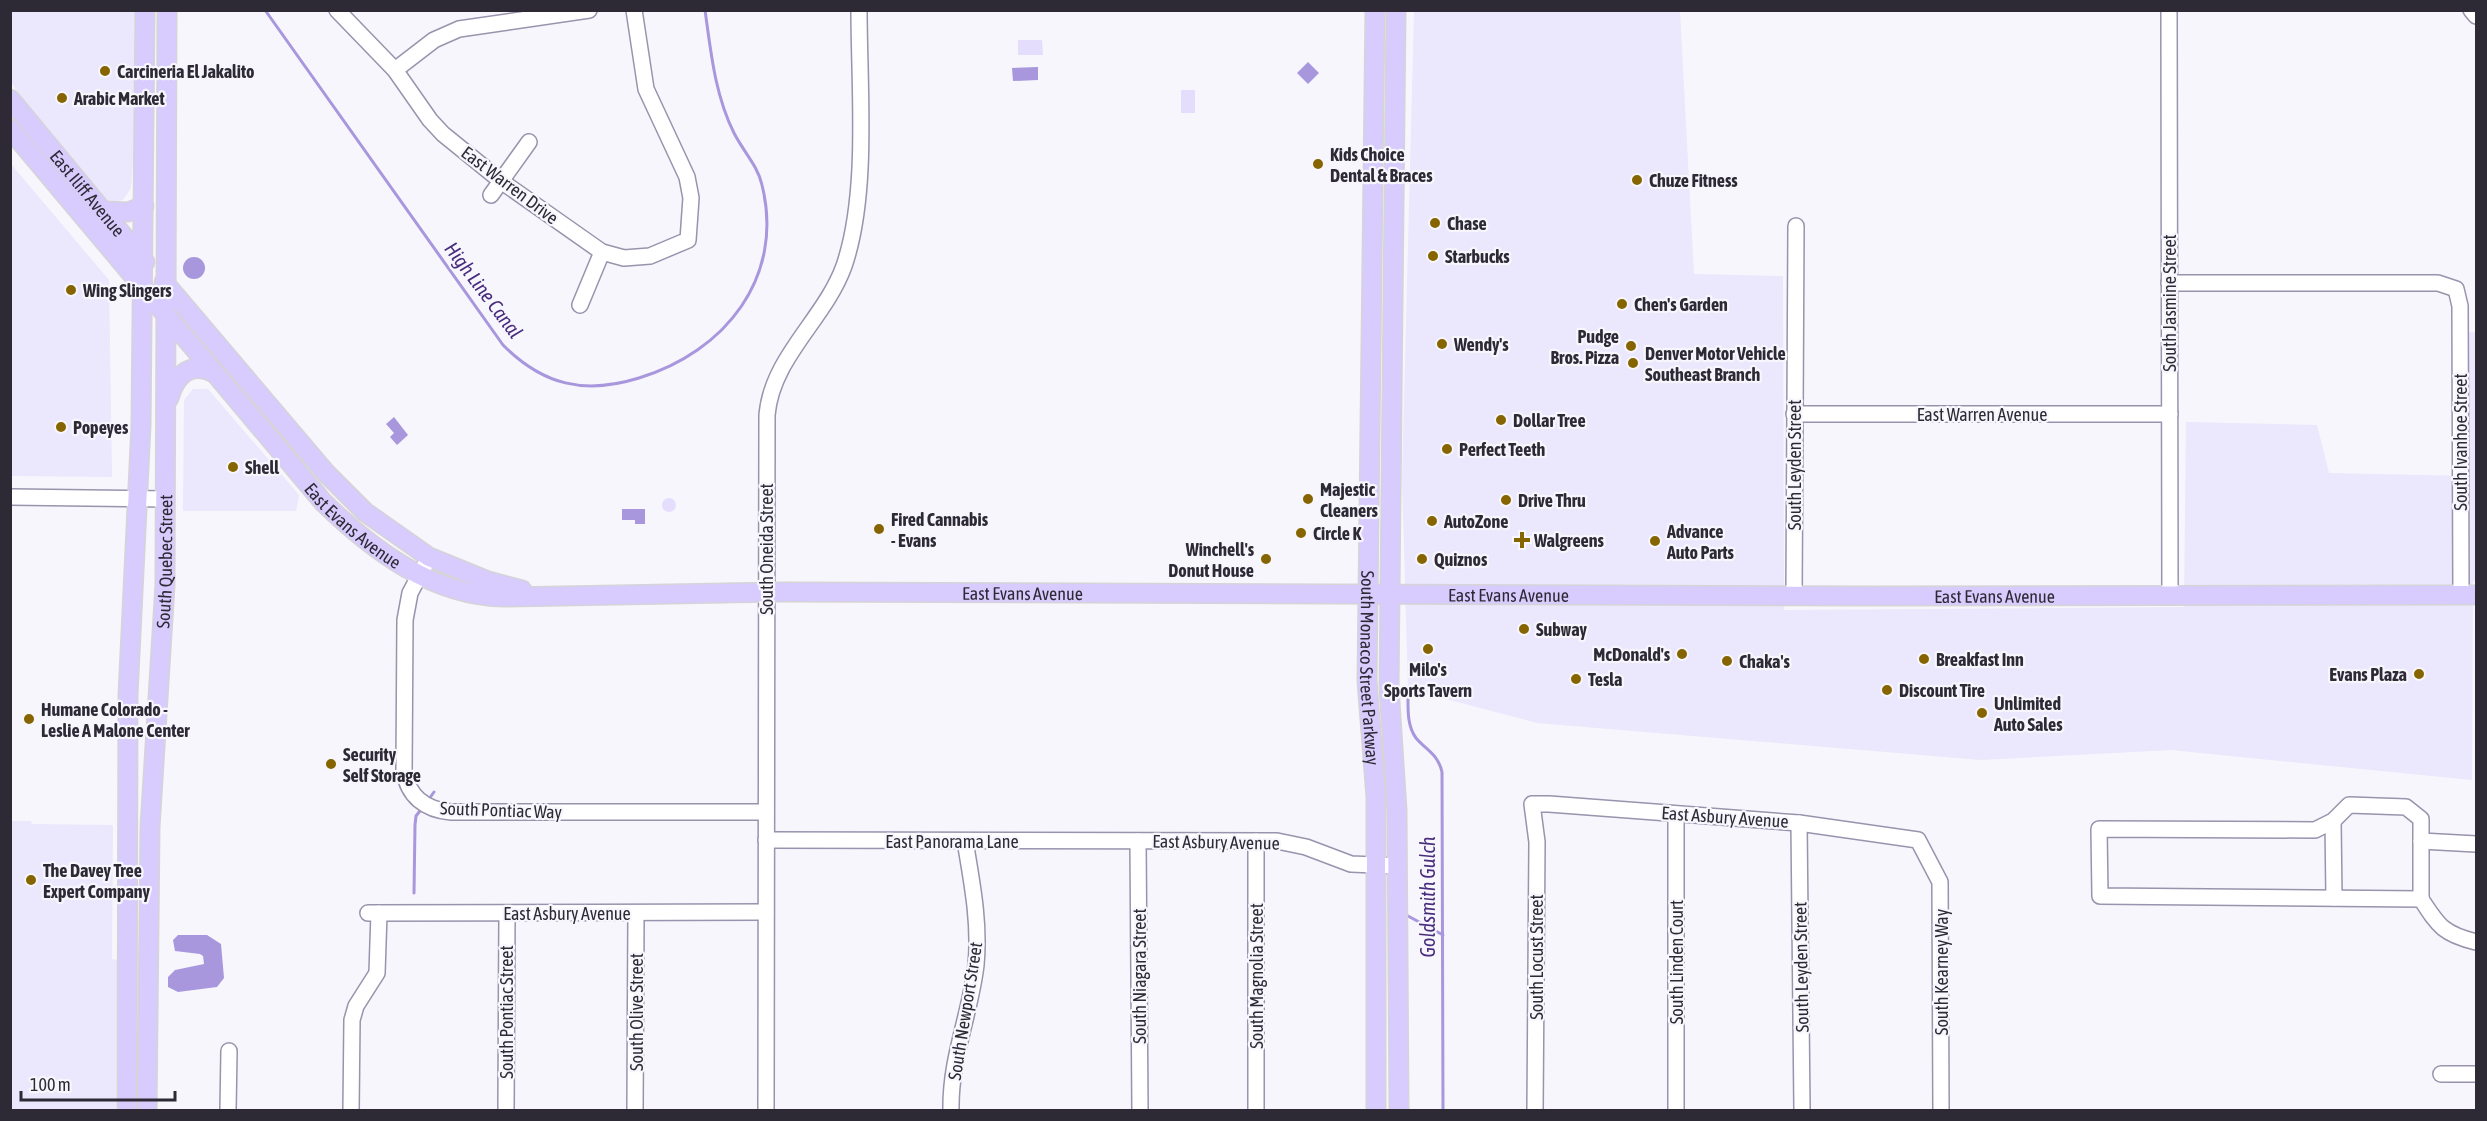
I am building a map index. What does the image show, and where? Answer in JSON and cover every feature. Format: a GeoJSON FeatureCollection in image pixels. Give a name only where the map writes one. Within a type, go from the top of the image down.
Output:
{"type":"FeatureCollection","features":[{"type":"Feature","properties":{"kind":"main road","name":"South Quebec Street"},"geometry":{"type":"LineString","coordinates":[[127,1110],[128,739],[144,289],[145,10]]}},
{"type":"Feature","properties":{"kind":"main road","name":"South Quebec Street"},"geometry":{"type":"LineString","coordinates":[[147,1110],[149,850],[164,635],[167,10]]}},
{"type":"Feature","properties":{"kind":"main road","name":"South Monaco Street Parkway"},"geometry":{"type":"LineString","coordinates":[[1374,10],[1368,711],[1375,790],[1377,867],[1377,1110]]}},
{"type":"Feature","properties":{"kind":"main road","name":"South Monaco Street Parkway"},"geometry":{"type":"LineString","coordinates":[[1396,10],[1389,711],[1397,794],[1399,1110]]}},
{"type":"Feature","properties":{"kind":"main road","name":"East Iliff Avenue"},"geometry":{"type":"LineString","coordinates":[[10,99],[167,286]]}},
{"type":"Feature","properties":{"kind":"main road","name":"East Iliff Avenue"},"geometry":{"type":"LineString","coordinates":[[10,129],[144,289]]}},
{"type":"Feature","properties":{"kind":"main road"},"geometry":{"type":"LineString","coordinates":[[104,211],[128,212],[144,206]]}},
{"type":"Feature","properties":{"kind":"main road","name":"East Evans Avenue"},"geometry":{"type":"LineString","coordinates":[[167,286],[339,487],[380,524],[429,557],[488,581],[540,595]]}},
{"type":"Feature","properties":{"kind":"main road","name":"East Evans Avenue"},"geometry":{"type":"LineString","coordinates":[[144,289],[300,476],[338,517],[374,547],[419,575],[478,595],[766,592],[1794,596],[2469,595]]}},
{"type":"Feature","properties":{"kind":"main road"},"geometry":{"type":"LineString","coordinates":[[165,426],[171,392],[178,376],[198,368],[212,372]]}},
{"type":"Feature","properties":{"kind":"main road"},"geometry":{"type":"LineString","coordinates":[[149,850],[143,811],[140,758],[135,745],[128,739],[142,731],[151,721],[160,699]]}},
{"type":"Feature","properties":{"kind":"street","name":"East Warren Drive"},"geometry":{"type":"LineString","coordinates":[[338,10],[395,70],[438,129],[501,181],[602,252],[624,258],[650,256],[688,240],[691,198],[687,177],[646,89],[634,10]]}},
{"type":"Feature","properties":{"kind":"street"},"geometry":{"type":"LineString","coordinates":[[395,70],[450,32],[512,15],[589,10]]}},
{"type":"Feature","properties":{"kind":"street","name":"South Oneida Street"},"geometry":{"type":"LineString","coordinates":[[766,1110],[766,592],[769,402],[780,371],[836,284],[846,260],[855,221],[859,172],[859,10]]}},
{"type":"Feature","properties":{"kind":"street","name":"South Jasmine Street"},"geometry":{"type":"LineString","coordinates":[[2169,10],[2170,596]]}},
{"type":"Feature","properties":{"kind":"street"},"geometry":{"type":"LineString","coordinates":[[2471,10],[2476,16]]}},
{"type":"Feature","properties":{"kind":"street"},"geometry":{"type":"LineString","coordinates":[[491,195],[530,142]]}},
{"type":"Feature","properties":{"kind":"street","name":"South Leyden Street"},"geometry":{"type":"LineString","coordinates":[[1794,596],[1796,226]]}},
{"type":"Feature","properties":{"kind":"street"},"geometry":{"type":"LineString","coordinates":[[580,305],[602,252]]}},
{"type":"Feature","properties":{"kind":"street","name":"South Ivanhoe Street"},"geometry":{"type":"LineString","coordinates":[[2169,283],[2438,283],[2456,289],[2460,306],[2469,595]]}},
{"type":"Feature","properties":{"kind":"street","name":"East Warren Avenue"},"geometry":{"type":"LineString","coordinates":[[1794,414],[2170,414]]}},
{"type":"Feature","properties":{"kind":"street"},"geometry":{"type":"LineString","coordinates":[[10,497],[166,499]]}},
{"type":"Feature","properties":{"kind":"street","name":"South Pontiac Way"},"geometry":{"type":"LineString","coordinates":[[429,557],[409,597],[405,620],[404,766],[408,788],[423,804],[451,812],[766,812]]}},
{"type":"Feature","properties":{"kind":"street","name":"East Asbury Avenue"},"geometry":{"type":"LineString","coordinates":[[1532,804],[1799,823],[1918,840]]}},
{"type":"Feature","properties":{"kind":"street","name":"South Locust Street"},"geometry":{"type":"LineString","coordinates":[[1532,804],[1537,842],[1535,1110]]}},
{"type":"Feature","properties":{"kind":"street"},"geometry":{"type":"LineString","coordinates":[[2421,899],[2100,896],[2099,829],[2315,830],[2333,821],[2349,805],[2406,807],[2421,819],[2421,899],[2432,916],[2452,936],[2476,942]]}},
{"type":"Feature","properties":{"kind":"street","name":"South Linden Court"},"geometry":{"type":"LineString","coordinates":[[1676,814],[1677,1110]]}},
{"type":"Feature","properties":{"kind":"street"},"geometry":{"type":"LineString","coordinates":[[2333,821],[2334,898]]}},
{"type":"Feature","properties":{"kind":"street","name":"South Leyden Street"},"geometry":{"type":"LineString","coordinates":[[1799,823],[1802,1110]]}},
{"type":"Feature","properties":{"kind":"street","name":"East Panorama Lane"},"geometry":{"type":"LineString","coordinates":[[766,840],[1138,841]]}},
{"type":"Feature","properties":{"kind":"street","name":"South Kearney Way"},"geometry":{"type":"LineString","coordinates":[[1918,840],[1941,882],[1941,1110]]}},
{"type":"Feature","properties":{"kind":"street","name":"South Newport Street"},"geometry":{"type":"LineString","coordinates":[[951,1110],[955,1053],[969,1003],[978,938],[976,904],[965,841]]}},
{"type":"Feature","properties":{"kind":"street","name":"East Asbury Avenue"},"geometry":{"type":"LineString","coordinates":[[1138,841],[1256,841],[1294,844],[1342,862],[1377,867],[1398,866]]}},
{"type":"Feature","properties":{"kind":"street","name":"South Niagara Street"},"geometry":{"type":"LineString","coordinates":[[1138,841],[1140,1110]]}},
{"type":"Feature","properties":{"kind":"street","name":"South Magnolia Street"},"geometry":{"type":"LineString","coordinates":[[1256,841],[1256,1110]]}},
{"type":"Feature","properties":{"kind":"street"},"geometry":{"type":"LineString","coordinates":[[2421,841],[2476,844]]}},
{"type":"Feature","properties":{"kind":"street","name":"East Asbury Avenue"},"geometry":{"type":"LineString","coordinates":[[351,1110],[352,1020],[356,1006],[377,973],[374,913],[766,912]]}},
{"type":"Feature","properties":{"kind":"street","name":"South Pontiac Street"},"geometry":{"type":"LineString","coordinates":[[506,1110],[507,913]]}},
{"type":"Feature","properties":{"kind":"street","name":"South Olive Street"},"geometry":{"type":"LineString","coordinates":[[635,1110],[636,913]]}},
{"type":"Feature","properties":{"kind":"street"},"geometry":{"type":"LineString","coordinates":[[228,1110],[229,1051]]}},
{"type":"Feature","properties":{"kind":"street"},"geometry":{"type":"LineString","coordinates":[[2441,1074],[2476,1074]]}},
{"type":"Feature","properties":{"kind":"shaded area"},"geometry":{"type":"Polygon","coordinates":[[[10,11],[136,11],[136,121],[131,188],[123,200],[112,202],[105,199],[21,100],[11,81],[10,11]]]}},
{"type":"Feature","properties":{"kind":"shaded area"},"geometry":{"type":"Polygon","coordinates":[[[1414,11],[1680,11],[1694,274],[1783,276],[1784,610],[2184,607],[2186,422],[2317,425],[2329,473],[2467,476],[2469,332],[2476,332],[2476,580],[2473,581],[2472,780],[2171,750],[1981,760],[1537,723],[1408,689],[1402,479],[1414,11]]]}},
{"type":"Feature","properties":{"kind":"shaded area"},"geometry":{"type":"Polygon","coordinates":[[[1018,40],[1042,40],[1043,55],[1018,55],[1018,40]]]}},
{"type":"Feature","properties":{"kind":"shaded area"},"geometry":{"type":"Polygon","coordinates":[[[1308,62],[1319,73],[1308,84],[1297,73],[1308,62]]]}},
{"type":"Feature","properties":{"kind":"shaded area"},"geometry":{"type":"Polygon","coordinates":[[[1038,67],[1038,80],[1013,81],[1012,68],[1038,67]]]}},
{"type":"Feature","properties":{"kind":"shaded area"},"geometry":{"type":"Polygon","coordinates":[[[1181,90],[1195,90],[1195,113],[1181,113],[1181,90]]]}},
{"type":"Feature","properties":{"kind":"shaded area"},"geometry":{"type":"Polygon","coordinates":[[[10,163],[109,280],[112,477],[11,476],[10,163]]]}},
{"type":"Feature","properties":{"kind":"shaded area"},"geometry":{"type":"Polygon","coordinates":[[[194,257],[202,260],[205,268],[202,276],[194,279],[186,276],[183,268],[186,260],[194,257]]]}},
{"type":"Feature","properties":{"kind":"shaded area"},"geometry":{"type":"Polygon","coordinates":[[[193,389],[208,389],[299,495],[296,511],[183,511],[184,400],[193,389]]]}},
{"type":"Feature","properties":{"kind":"shaded area"},"geometry":{"type":"Polygon","coordinates":[[[394,417],[408,435],[397,445],[390,437],[394,433],[386,424],[394,417]]]}},
{"type":"Feature","properties":{"kind":"shaded area"},"geometry":{"type":"Polygon","coordinates":[[[666,498],[672,498],[676,505],[672,512],[666,512],[662,508],[662,502],[666,498]]]}},
{"type":"Feature","properties":{"kind":"shaded area"},"geometry":{"type":"Polygon","coordinates":[[[622,509],[645,509],[645,524],[635,524],[635,520],[622,520],[622,509]]]}},
{"type":"Feature","properties":{"kind":"shaded area"},"geometry":{"type":"Polygon","coordinates":[[[10,821],[31,821],[32,824],[113,825],[112,959],[117,960],[116,1110],[11,1110],[10,821]]]}},
{"type":"Feature","properties":{"kind":"shaded area"},"geometry":{"type":"Polygon","coordinates":[[[178,935],[207,935],[221,944],[224,978],[217,987],[178,992],[168,987],[168,977],[175,970],[204,964],[203,956],[200,954],[175,951],[173,940],[178,935]]]}},
{"type":"Feature","properties":{"kind":"waterway","name":"High Line Canal"},"geometry":{"type":"LineString","coordinates":[[265,10],[503,345],[518,359],[549,378],[582,386],[600,386],[639,378],[670,366],[698,350],[722,330],[741,306],[756,280],[765,250],[767,219],[762,185],[754,165],[734,133],[722,104],[705,10]]}},
{"type":"Feature","properties":{"kind":"waterway","name":"Goldsmith Gulch"},"geometry":{"type":"LineString","coordinates":[[1408,695],[1409,717],[1413,733],[1435,756],[1442,772],[1443,1110]]}},
{"type":"Feature","properties":{"kind":"waterway"},"geometry":{"type":"LineString","coordinates":[[429,799],[434,792]]}},
{"type":"Feature","properties":{"kind":"waterway"},"geometry":{"type":"LineString","coordinates":[[414,893],[415,825],[416,816],[423,807]]}},
{"type":"Feature","properties":{"kind":"waterway"},"geometry":{"type":"LineString","coordinates":[[1408,916],[1443,935]]}},
{"type":"Feature","properties":{"kind":"place","name":"Carcineria El Jakalito"},"geometry":{"type":"Point","coordinates":[105,71]}},
{"type":"Feature","properties":{"kind":"place","name":"Arabic Market"},"geometry":{"type":"Point","coordinates":[62,98]}},
{"type":"Feature","properties":{"kind":"place","name":"Kids Choice Dental & Braces"},"geometry":{"type":"Point","coordinates":[1318,164]}},
{"type":"Feature","properties":{"kind":"place","name":"Chuze Fitness"},"geometry":{"type":"Point","coordinates":[1637,180]}},
{"type":"Feature","properties":{"kind":"place","name":"Chase"},"geometry":{"type":"Point","coordinates":[1435,223]}},
{"type":"Feature","properties":{"kind":"place","name":"Starbucks"},"geometry":{"type":"Point","coordinates":[1433,256]}},
{"type":"Feature","properties":{"kind":"place","name":"Wing Slingers"},"geometry":{"type":"Point","coordinates":[71,290]}},
{"type":"Feature","properties":{"kind":"place","name":"Chen's Garden"},"geometry":{"type":"Point","coordinates":[1622,304]}},
{"type":"Feature","properties":{"kind":"place","name":"Wendy's"},"geometry":{"type":"Point","coordinates":[1442,344]}},
{"type":"Feature","properties":{"kind":"place","name":"Pudge Bros. Pizza"},"geometry":{"type":"Point","coordinates":[1631,346]}},
{"type":"Feature","properties":{"kind":"place","name":"Denver Motor Vehicle Southeast Branch"},"geometry":{"type":"Point","coordinates":[1633,363]}},
{"type":"Feature","properties":{"kind":"place","name":"Dollar Tree"},"geometry":{"type":"Point","coordinates":[1501,420]}},
{"type":"Feature","properties":{"kind":"place","name":"Popeyes"},"geometry":{"type":"Point","coordinates":[61,427]}},
{"type":"Feature","properties":{"kind":"place","name":"Perfect Teeth"},"geometry":{"type":"Point","coordinates":[1447,449]}},
{"type":"Feature","properties":{"kind":"place","name":"Shell"},"geometry":{"type":"Point","coordinates":[233,467]}},
{"type":"Feature","properties":{"kind":"place","name":"Majestic Cleaners"},"geometry":{"type":"Point","coordinates":[1308,499]}},
{"type":"Feature","properties":{"kind":"place","name":"Drive Thru"},"geometry":{"type":"Point","coordinates":[1506,500]}},
{"type":"Feature","properties":{"kind":"place","name":"AutoZone"},"geometry":{"type":"Point","coordinates":[1432,521]}},
{"type":"Feature","properties":{"kind":"place","name":"Fired Cannabis - Evans"},"geometry":{"type":"Point","coordinates":[879,529]}},
{"type":"Feature","properties":{"kind":"place","name":"Circle K"},"geometry":{"type":"Point","coordinates":[1301,533]}},
{"type":"Feature","properties":{"kind":"place","name":"Walgreens"},"geometry":{"type":"Point","coordinates":[1522,540]}},
{"type":"Feature","properties":{"kind":"place","name":"Advance Auto Parts"},"geometry":{"type":"Point","coordinates":[1655,541]}},
{"type":"Feature","properties":{"kind":"place","name":"Winchell's Donut House"},"geometry":{"type":"Point","coordinates":[1266,559]}},
{"type":"Feature","properties":{"kind":"place","name":"Quiznos"},"geometry":{"type":"Point","coordinates":[1422,559]}},
{"type":"Feature","properties":{"kind":"place","name":"Subway"},"geometry":{"type":"Point","coordinates":[1524,629]}},
{"type":"Feature","properties":{"kind":"place","name":"Milo's Sports Tavern"},"geometry":{"type":"Point","coordinates":[1428,649]}},
{"type":"Feature","properties":{"kind":"place","name":"McDonald's"},"geometry":{"type":"Point","coordinates":[1682,654]}},
{"type":"Feature","properties":{"kind":"place","name":"Breakfast Inn"},"geometry":{"type":"Point","coordinates":[1924,659]}},
{"type":"Feature","properties":{"kind":"place","name":"Chaka's"},"geometry":{"type":"Point","coordinates":[1727,661]}},
{"type":"Feature","properties":{"kind":"place","name":"Evans Plaza"},"geometry":{"type":"Point","coordinates":[2419,674]}},
{"type":"Feature","properties":{"kind":"place","name":"Tesla"},"geometry":{"type":"Point","coordinates":[1576,679]}},
{"type":"Feature","properties":{"kind":"place","name":"Discount Tire"},"geometry":{"type":"Point","coordinates":[1887,690]}},
{"type":"Feature","properties":{"kind":"place","name":"Unlimited Auto Sales"},"geometry":{"type":"Point","coordinates":[1982,713]}},
{"type":"Feature","properties":{"kind":"place","name":"Humane Colorado - Leslie A Malone Center"},"geometry":{"type":"Point","coordinates":[29,719]}},
{"type":"Feature","properties":{"kind":"place","name":"Security Self Storage"},"geometry":{"type":"Point","coordinates":[331,764]}},
{"type":"Feature","properties":{"kind":"place","name":"The Davey Tree Expert Company"},"geometry":{"type":"Point","coordinates":[31,880]}}]}
